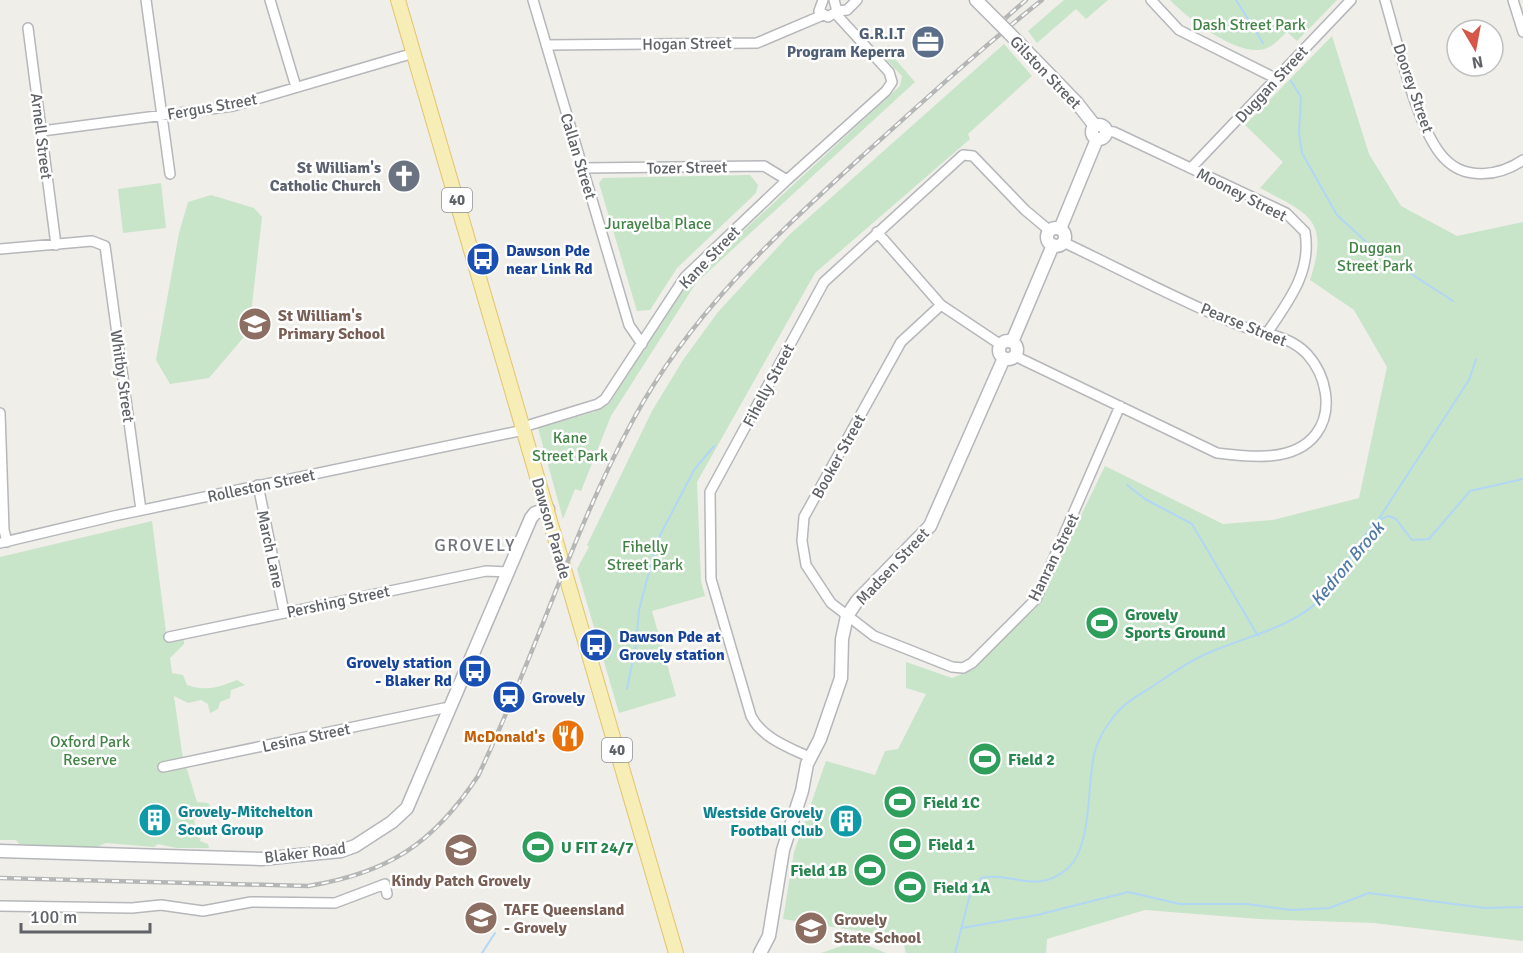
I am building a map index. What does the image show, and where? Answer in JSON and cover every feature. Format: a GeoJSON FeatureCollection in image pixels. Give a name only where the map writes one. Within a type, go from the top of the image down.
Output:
{"type":"FeatureCollection","features":[{"type":"Feature","properties":{"kind":"main road","name":"Dawson Parade"},"geometry":{"type":"LineString","coordinates":[[398,0],[676,953]]}},
{"type":"Feature","properties":{"kind":"street"},"geometry":{"type":"LineString","coordinates":[[146,0],[160,116],[170,174]]}},
{"type":"Feature","properties":{"kind":"street"},"geometry":{"type":"LineString","coordinates":[[270,0],[296,87]]}},
{"type":"Feature","properties":{"kind":"street","name":"Callan Street"},"geometry":{"type":"LineString","coordinates":[[533,0],[629,325],[642,344]]}},
{"type":"Feature","properties":{"kind":"street"},"geometry":{"type":"LineString","coordinates":[[822,0],[819,8],[822,15]]}},
{"type":"Feature","properties":{"kind":"street"},"geometry":{"type":"LineString","coordinates":[[834,0],[837,12],[847,10],[857,0]]}},
{"type":"Feature","properties":{"kind":"street","name":"Gilston Street"},"geometry":{"type":"LineString","coordinates":[[976,0],[1077,103],[1099,132]]}},
{"type":"Feature","properties":{"kind":"street","name":"Gilston Street"},"geometry":{"type":"LineString","coordinates":[[986,0],[996,20]]}},
{"type":"Feature","properties":{"kind":"street"},"geometry":{"type":"LineString","coordinates":[[1151,0],[1179,30],[1275,78]]}},
{"type":"Feature","properties":{"kind":"street","name":"Duggan Street"},"geometry":{"type":"LineString","coordinates":[[1191,168],[1351,0]]}},
{"type":"Feature","properties":{"kind":"street","name":"Doorey Street"},"geometry":{"type":"LineString","coordinates":[[1385,0],[1425,130],[1444,159],[1471,174],[1503,172],[1523,159]]}},
{"type":"Feature","properties":{"kind":"street"},"geometry":{"type":"LineString","coordinates":[[1513,0],[1523,32]]}},
{"type":"Feature","properties":{"kind":"street","name":"Hogan Street"},"geometry":{"type":"LineString","coordinates":[[546,45],[757,42],[822,15],[831,17],[837,12]]}},
{"type":"Feature","properties":{"kind":"street","name":"Kane Street"},"geometry":{"type":"LineString","coordinates":[[523,429],[598,404],[605,399],[685,277],[787,180],[886,91],[892,82],[889,72],[837,12]]}},
{"type":"Feature","properties":{"kind":"street","name":"Arnell Street"},"geometry":{"type":"LineString","coordinates":[[28,28],[56,245]]}},
{"type":"Feature","properties":{"kind":"street","name":"Fergus Street"},"geometry":{"type":"LineString","coordinates":[[42,131],[233,106],[414,54]]}},
{"type":"Feature","properties":{"kind":"street"},"geometry":{"type":"LineString","coordinates":[[1010,357],[999,351],[1006,343],[1058,243],[1048,237],[1055,230],[1099,132]]}},
{"type":"Feature","properties":{"kind":"street","name":"Mooney Street"},"geometry":{"type":"LineString","coordinates":[[1099,132],[1114,132],[1286,213],[1305,232],[1305,268],[1291,298],[1268,333]]}},
{"type":"Feature","properties":{"kind":"street","name":"Fihelly Street"},"geometry":{"type":"LineString","coordinates":[[809,757],[773,740],[755,724],[751,716],[711,579],[710,492],[821,286],[963,155],[973,156],[1025,210],[1055,230]]}},
{"type":"Feature","properties":{"kind":"street","name":"Tozer Street"},"geometry":{"type":"LineString","coordinates":[[583,168],[764,166],[787,180]]}},
{"type":"Feature","properties":{"kind":"street"},"geometry":{"type":"LineString","coordinates":[[877,232],[941,305],[1006,343]]}},
{"type":"Feature","properties":{"kind":"street","name":"Whitby Street"},"geometry":{"type":"LineString","coordinates":[[56,245],[92,241],[102,243],[106,249],[141,510]]}},
{"type":"Feature","properties":{"kind":"street","name":"Pearse Street"},"geometry":{"type":"LineString","coordinates":[[1010,357],[1120,405],[1218,453],[1251,458],[1289,452],[1305,444],[1316,433],[1326,412],[1326,388],[1308,355],[1288,339],[1238,325],[1058,243]]}},
{"type":"Feature","properties":{"kind":"street"},"geometry":{"type":"LineString","coordinates":[[0,249],[56,245]]}},
{"type":"Feature","properties":{"kind":"street","name":"Booker Street"},"geometry":{"type":"LineString","coordinates":[[847,616],[822,592],[806,565],[802,541],[804,517],[901,342],[941,305]]}},
{"type":"Feature","properties":{"kind":"street","name":"Madsen Street"},"geometry":{"type":"LineString","coordinates":[[760,953],[769,936],[783,850],[802,791],[809,757],[820,739],[841,678],[842,639],[847,616],[857,601],[930,526],[1010,357]]}},
{"type":"Feature","properties":{"kind":"street","name":"Hanran Street"},"geometry":{"type":"LineString","coordinates":[[847,616],[874,636],[952,667],[963,668],[972,663],[1036,599],[1120,405]]}},
{"type":"Feature","properties":{"kind":"street"},"geometry":{"type":"LineString","coordinates":[[0,413],[3,543]]}},
{"type":"Feature","properties":{"kind":"street","name":"Rolleston Street"},"geometry":{"type":"LineString","coordinates":[[3,543],[141,510],[523,429]]}},
{"type":"Feature","properties":{"kind":"street","name":"March Lane"},"geometry":{"type":"LineString","coordinates":[[258,485],[284,612]]}},
{"type":"Feature","properties":{"kind":"street","name":"Blaker Road"},"geometry":{"type":"LineString","coordinates":[[0,851],[262,859],[341,851],[356,846],[392,822],[407,808],[531,518],[535,513],[548,509]]}},
{"type":"Feature","properties":{"kind":"street","name":"Pershing Street"},"geometry":{"type":"LineString","coordinates":[[169,637],[486,571],[508,572]]}},
{"type":"Feature","properties":{"kind":"street","name":"Lesina Street"},"geometry":{"type":"LineString","coordinates":[[163,767],[444,708],[450,710]]}},
{"type":"Feature","properties":{"kind":"street"},"geometry":{"type":"LineString","coordinates":[[0,906],[132,908],[161,905],[203,911],[251,902],[335,903],[385,884],[387,894]]}},
{"type":"Feature","properties":{"kind":"green space"},"geometry":{"type":"Polygon","coordinates":[[[1064,0],[1108,0],[1086,19],[1076,9],[1037,43],[1028,31],[1064,0]]]}},
{"type":"Feature","properties":{"kind":"green space","name":"Dash Street Park"},"geometry":{"type":"Polygon","coordinates":[[[1170,0],[1337,0],[1297,41],[1287,32],[1268,48],[1254,50],[1214,35],[1170,0]]]}},
{"type":"Feature","properties":{"kind":"green space","name":"Duggan Street Park"},"geometry":{"type":"Polygon","coordinates":[[[1332,36],[1369,154],[1401,206],[1457,236],[1523,222],[1523,941],[1374,923],[1259,919],[1145,910],[1047,939],[1046,953],[906,953],[902,938],[783,919],[794,852],[826,761],[875,775],[885,751],[898,749],[926,694],[906,688],[906,662],[952,678],[967,672],[1036,608],[1105,466],[1223,524],[1273,520],[1359,498],[1387,367],[1354,310],[1310,280],[1318,244],[1316,231],[1303,212],[1260,188],[1283,162],[1245,125],[1332,36]]]}},
{"type":"Feature","properties":{"kind":"green space","name":"Fihelly Street Park"},"geometry":{"type":"Polygon","coordinates":[[[1004,44],[1032,76],[968,134],[970,139],[815,273],[697,482],[701,581],[705,596],[652,611],[676,696],[619,713],[577,569],[652,411],[683,360],[718,312],[789,235],[1004,44]]]}},
{"type":"Feature","properties":{"kind":"green space","name":"Kane Street Park"},"geometry":{"type":"Polygon","coordinates":[[[889,45],[890,53],[915,82],[696,283],[611,416],[581,491],[575,489],[563,519],[538,428],[594,412],[609,404],[686,284],[900,86],[902,76],[883,56],[884,50],[889,45]]]}},
{"type":"Feature","properties":{"kind":"green space","name":"Jurayelba Place"},"geometry":{"type":"Polygon","coordinates":[[[750,175],[758,185],[756,193],[677,268],[650,310],[637,311],[599,183],[603,178],[750,175]]]}},
{"type":"Feature","properties":{"kind":"green space"},"geometry":{"type":"Polygon","coordinates":[[[161,183],[166,228],[123,233],[118,189],[161,183]]]}},
{"type":"Feature","properties":{"kind":"green space"},"geometry":{"type":"Polygon","coordinates":[[[211,195],[254,208],[262,217],[250,322],[243,338],[209,378],[170,384],[156,360],[179,233],[188,202],[211,195]]]}},
{"type":"Feature","properties":{"kind":"green space","name":"Oxford Park Reserve"},"geometry":{"type":"Polygon","coordinates":[[[152,521],[167,640],[184,639],[184,644],[170,658],[172,673],[183,675],[187,685],[200,688],[218,687],[237,680],[245,685],[231,690],[230,698],[220,702],[218,709],[210,713],[208,704],[201,700],[188,703],[174,696],[182,753],[197,802],[208,803],[212,808],[205,819],[194,819],[195,826],[201,829],[200,841],[208,844],[209,848],[106,843],[94,848],[19,844],[16,840],[0,840],[0,557],[152,521]]]}},
{"type":"Feature","properties":{"kind":"green space"},"geometry":{"type":"Polygon","coordinates":[[[857,941],[886,953],[821,953],[857,941]]]}},
{"type":"Feature","properties":{"kind":"waterway"},"geometry":{"type":"LineString","coordinates":[[1236,0],[1263,43]]}},
{"type":"Feature","properties":{"kind":"waterway"},"geometry":{"type":"LineString","coordinates":[[1291,81],[1301,97],[1299,133],[1302,153],[1337,215],[1376,251],[1453,301]]}},
{"type":"Feature","properties":{"kind":"waterway"},"geometry":{"type":"LineString","coordinates":[[1378,520],[1469,380],[1476,359]]}},
{"type":"Feature","properties":{"kind":"waterway"},"geometry":{"type":"LineString","coordinates":[[655,545],[694,470],[714,446]]}},
{"type":"Feature","properties":{"kind":"waterway","name":"Kedron Brook"},"geometry":{"type":"LineString","coordinates":[[955,953],[969,898],[981,878],[1003,877],[1035,882],[1046,880],[1068,868],[1076,858],[1085,831],[1095,750],[1106,727],[1125,705],[1196,659],[1286,623],[1313,606],[1332,587],[1363,538],[1380,520],[1389,516],[1396,519],[1412,540],[1429,539],[1470,491],[1523,479]]}},
{"type":"Feature","properties":{"kind":"waterway"},"geometry":{"type":"LineString","coordinates":[[1127,485],[1145,499],[1192,524],[1258,636]]}},
{"type":"Feature","properties":{"kind":"waterway"},"geometry":{"type":"LineString","coordinates":[[627,689],[636,644],[639,610],[654,553]]}},
{"type":"Feature","properties":{"kind":"waterway","name":"Kedron Brook"},"geometry":{"type":"LineString","coordinates":[[962,928],[1037,915],[1128,892],[1180,904],[1247,904],[1291,910],[1329,908],[1369,893],[1485,908],[1523,907]]}},
{"type":"Feature","properties":{"kind":"waterway"},"geometry":{"type":"LineString","coordinates":[[482,953],[495,933]]}},
{"type":"Feature","properties":{"kind":"railway"},"geometry":{"type":"LineString","coordinates":[[1000,23],[1026,0]]}},
{"type":"Feature","properties":{"kind":"railway"},"geometry":{"type":"LineString","coordinates":[[0,878],[308,886],[362,873],[406,852],[426,837],[444,820],[478,776],[590,507],[633,420],[681,345],[735,279],[796,218],[995,38],[1042,0]]}},
{"type":"Feature","properties":{"kind":"place","name":"G.R.I.T Program Keperra"},"geometry":{"type":"Point","coordinates":[928,42]}},
{"type":"Feature","properties":{"kind":"place","name":"St William's Catholic Church"},"geometry":{"type":"Point","coordinates":[404,176]}},
{"type":"Feature","properties":{"kind":"place","name":"Dawson Pde near Link Rd"},"geometry":{"type":"Point","coordinates":[483,259]}},
{"type":"Feature","properties":{"kind":"place","name":"St William's Primary School"},"geometry":{"type":"Point","coordinates":[255,324]}},
{"type":"Feature","properties":{"kind":"place","name":"Grovely Sports Ground"},"geometry":{"type":"Point","coordinates":[1102,623]}},
{"type":"Feature","properties":{"kind":"place","name":"Dawson Pde at Grovely station"},"geometry":{"type":"Point","coordinates":[596,645]}},
{"type":"Feature","properties":{"kind":"place","name":"Grovely station - Blaker Rd"},"geometry":{"type":"Point","coordinates":[475,671]}},
{"type":"Feature","properties":{"kind":"place","name":"Grovely"},"geometry":{"type":"Point","coordinates":[509,697]}},
{"type":"Feature","properties":{"kind":"place","name":"McDonald's"},"geometry":{"type":"Point","coordinates":[568,736]}},
{"type":"Feature","properties":{"kind":"place","name":"Field 2"},"geometry":{"type":"Point","coordinates":[985,759]}},
{"type":"Feature","properties":{"kind":"place","name":"Field 1C"},"geometry":{"type":"Point","coordinates":[900,802]}},
{"type":"Feature","properties":{"kind":"place","name":"Grovely-Mitchelton Scout Group"},"geometry":{"type":"Point","coordinates":[155,820]}},
{"type":"Feature","properties":{"kind":"place","name":"Westside Grovely Football Club"},"geometry":{"type":"Point","coordinates":[846,821]}},
{"type":"Feature","properties":{"kind":"place","name":"Field 1"},"geometry":{"type":"Point","coordinates":[905,844]}},
{"type":"Feature","properties":{"kind":"place","name":"U FIT 24/7"},"geometry":{"type":"Point","coordinates":[538,847]}},
{"type":"Feature","properties":{"kind":"place","name":"Kindy Patch Grovely"},"geometry":{"type":"Point","coordinates":[461,850]}},
{"type":"Feature","properties":{"kind":"place","name":"Field 1B"},"geometry":{"type":"Point","coordinates":[870,870]}},
{"type":"Feature","properties":{"kind":"place","name":"Field 1A"},"geometry":{"type":"Point","coordinates":[910,887]}},
{"type":"Feature","properties":{"kind":"place","name":"TAFE Queensland - Grovely"},"geometry":{"type":"Point","coordinates":[481,918]}},
{"type":"Feature","properties":{"kind":"place","name":"Grovely State School"},"geometry":{"type":"Point","coordinates":[811,928]}},
{"type":"Feature","properties":{"kind":"district","name":"GROVELY"},"geometry":{"type":"Point","coordinates":[475,545]}}]}
